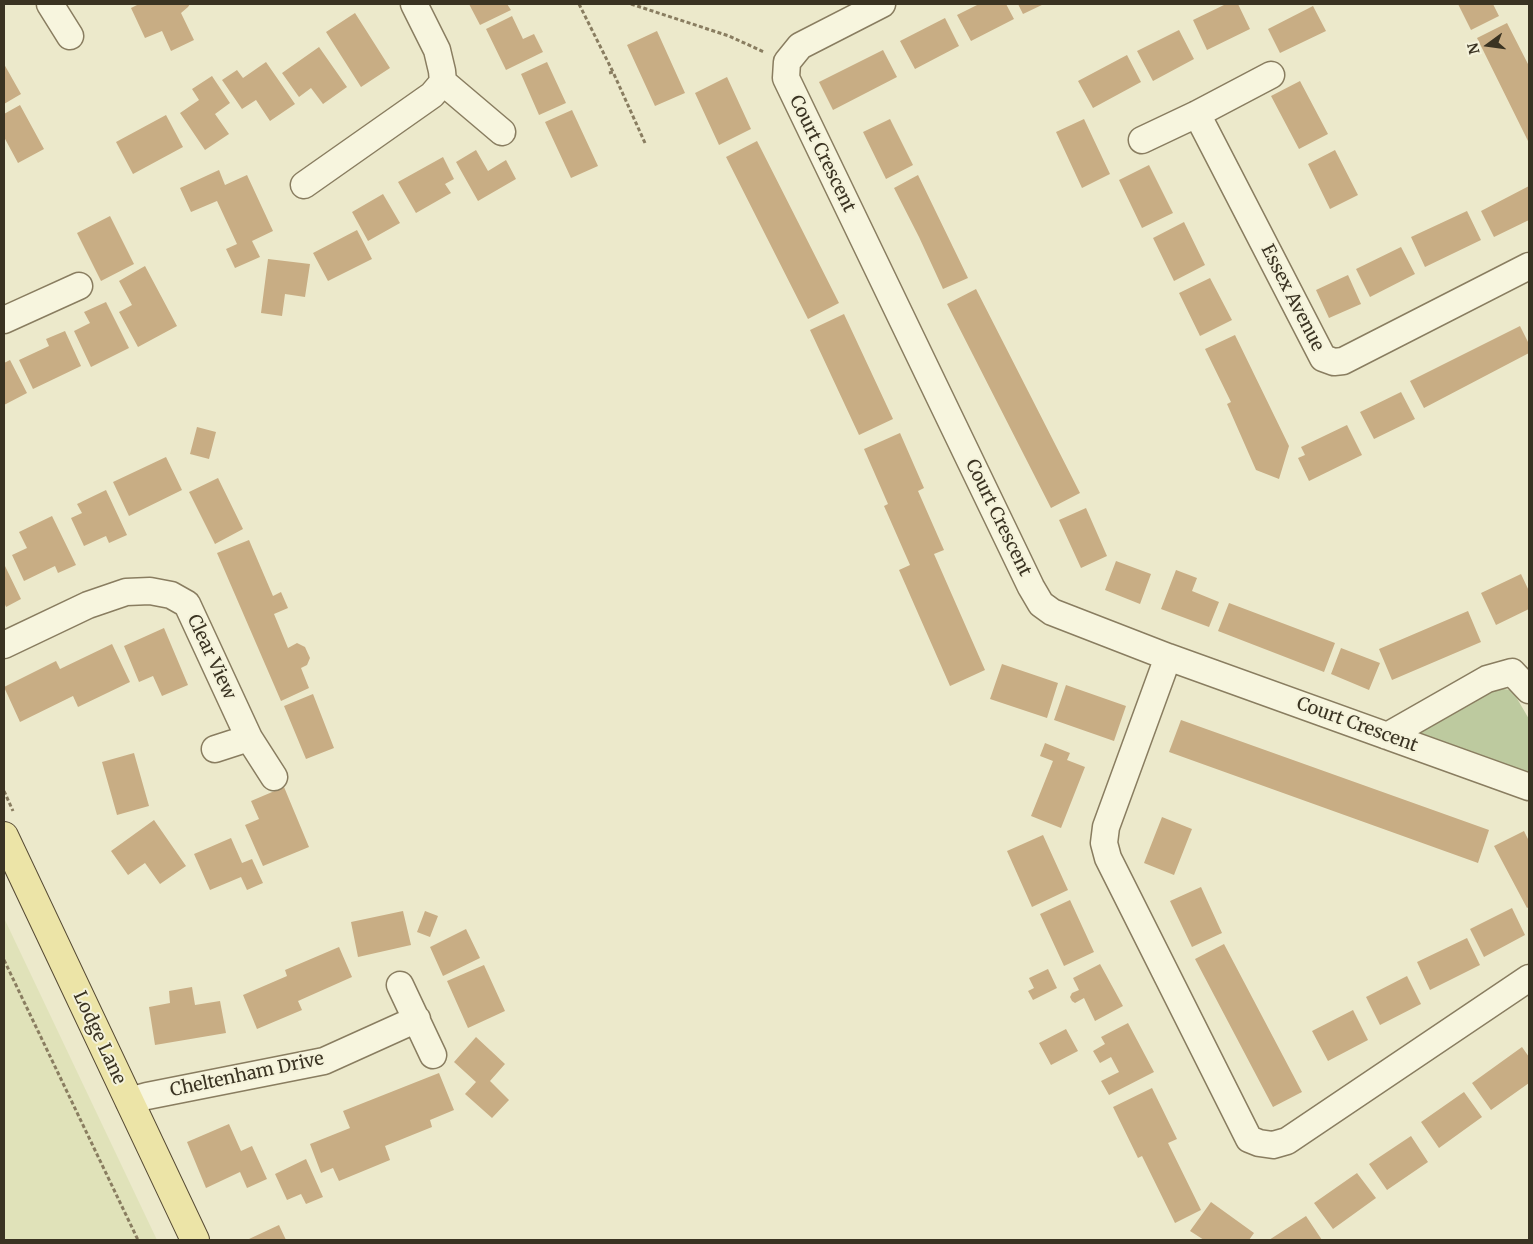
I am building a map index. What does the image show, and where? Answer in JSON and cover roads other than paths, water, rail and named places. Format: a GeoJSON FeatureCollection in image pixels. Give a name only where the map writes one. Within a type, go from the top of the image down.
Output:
{"type":"FeatureCollection","features":[{"type":"Feature","properties":{"kind":"main road","name":"Lodge Lane"},"geometry":{"type":"LineString","coordinates":[[4,836],[195,1240]]}},
{"type":"Feature","properties":{"kind":"street"},"geometry":{"type":"LineString","coordinates":[[50,4],[70,36]]}},
{"type":"Feature","properties":{"kind":"street"},"geometry":{"type":"LineString","coordinates":[[414,4],[437,50],[443,82],[502,132]]}},
{"type":"Feature","properties":{"kind":"street","name":"Court Crescent"},"geometry":{"type":"LineString","coordinates":[[882,4],[800,46],[787,62],[786,78],[1041,604],[1052,612],[1168,657],[1529,787]]}},
{"type":"Feature","properties":{"kind":"street"},"geometry":{"type":"LineString","coordinates":[[1142,140],[1197,114],[1271,74]]}},
{"type":"Feature","properties":{"kind":"street"},"geometry":{"type":"LineString","coordinates":[[304,185],[432,95],[443,82]]}},
{"type":"Feature","properties":{"kind":"street","name":"Essex Avenue"},"geometry":{"type":"LineString","coordinates":[[1197,114],[1323,358],[1334,362],[1343,360],[1529,266]]}},
{"type":"Feature","properties":{"kind":"street"},"geometry":{"type":"LineString","coordinates":[[4,319],[79,286]]}},
{"type":"Feature","properties":{"kind":"street","name":"Clear View"},"geometry":{"type":"LineString","coordinates":[[4,645],[88,605],[126,592],[150,591],[171,595],[187,604],[249,738],[274,777]]}},
{"type":"Feature","properties":{"kind":"street"},"geometry":{"type":"LineString","coordinates":[[1168,657],[1106,827],[1104,843],[1108,858],[1249,1139],[1259,1143],[1287,1142],[1529,978]]}},
{"type":"Feature","properties":{"kind":"street"},"geometry":{"type":"LineString","coordinates":[[1387,736],[1487,679],[1512,672],[1529,690]]}},
{"type":"Feature","properties":{"kind":"street"},"geometry":{"type":"LineString","coordinates":[[215,749],[249,738]]}},
{"type":"Feature","properties":{"kind":"street"},"geometry":{"type":"LineString","coordinates":[[400,985],[433,1055]]}},
{"type":"Feature","properties":{"kind":"street","name":"Cheltenham Drive"},"geometry":{"type":"LineString","coordinates":[[129,1101],[324,1061],[417,1019]]}}]}
